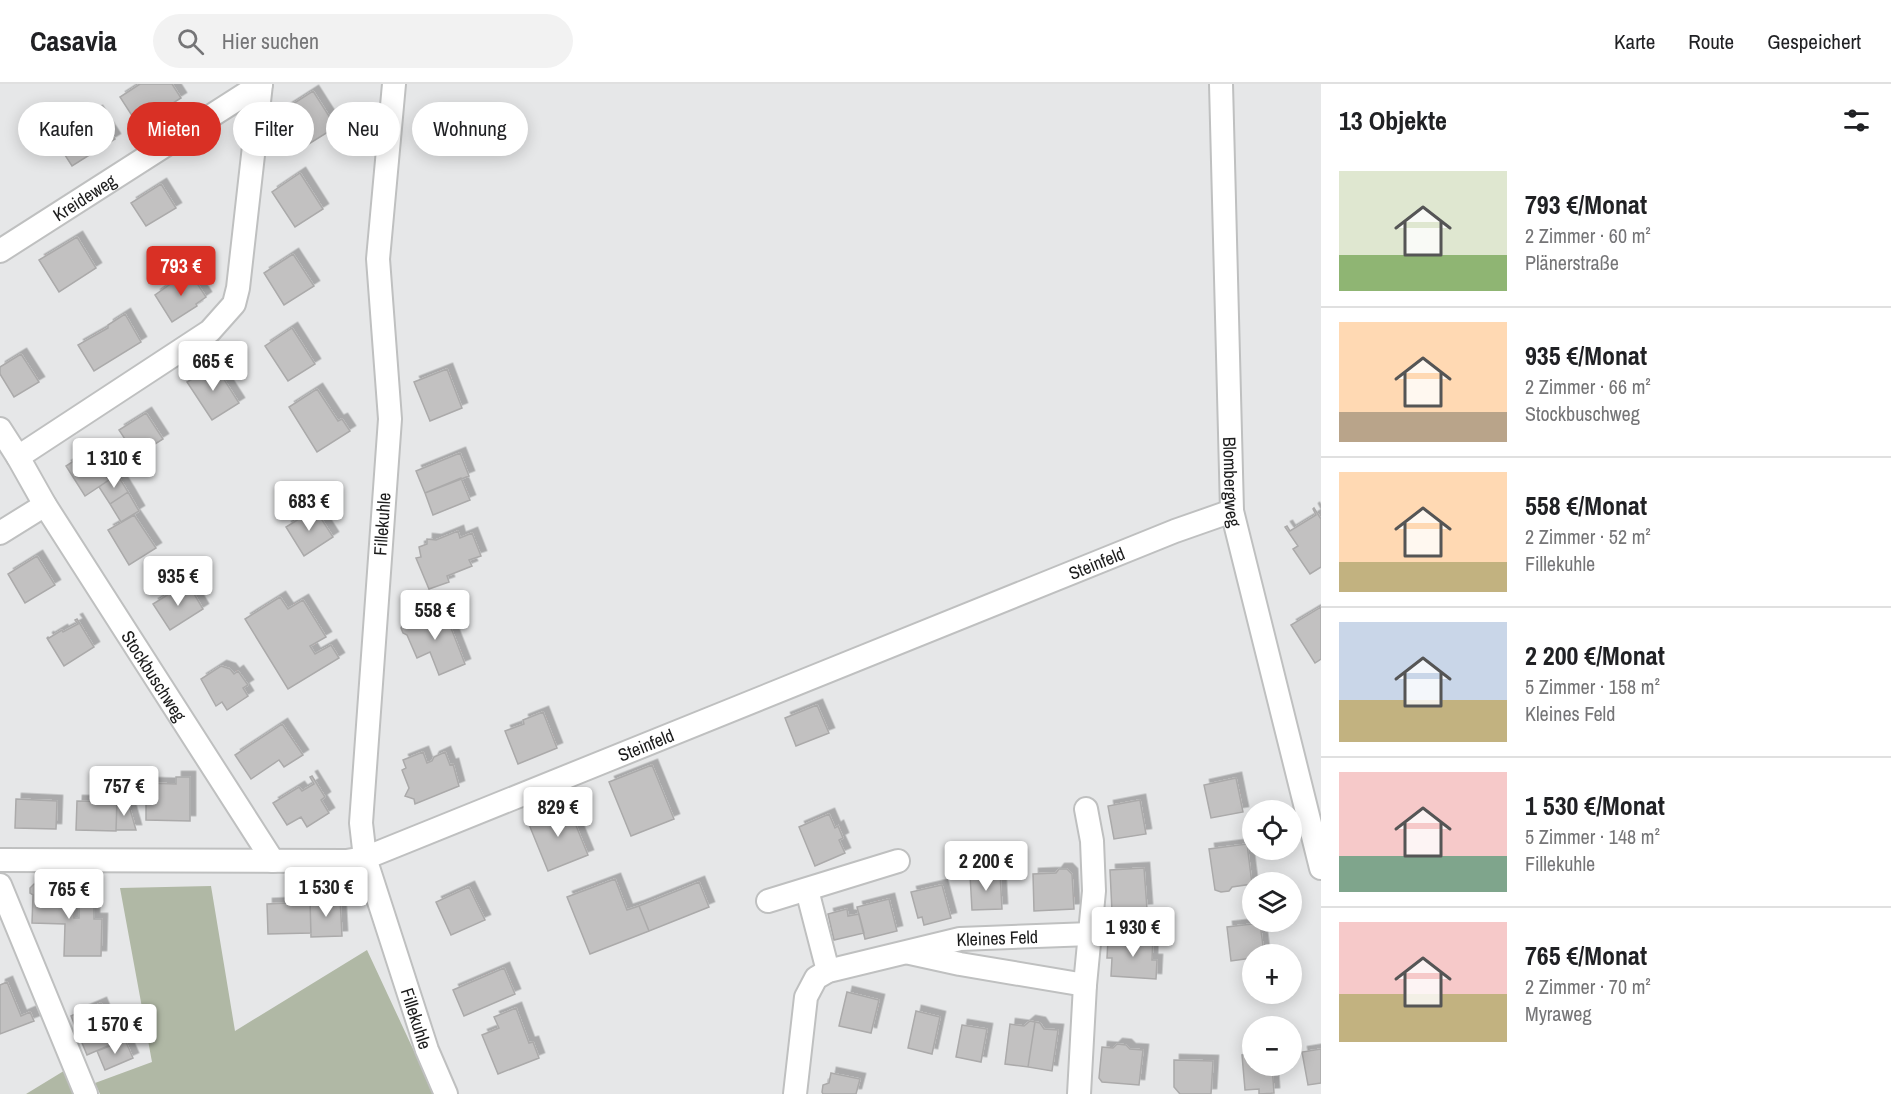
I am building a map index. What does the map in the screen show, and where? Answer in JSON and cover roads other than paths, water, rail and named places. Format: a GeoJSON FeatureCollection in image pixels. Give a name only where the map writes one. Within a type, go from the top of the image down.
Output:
{"type":"FeatureCollection","features":[{"type":"Feature","properties":{"kind":"street","name":"Kreideweg"},"geometry":{"type":"LineString","coordinates":[[0,251],[261,84]]}},
{"type":"Feature","properties":{"kind":"street"},"geometry":{"type":"LineString","coordinates":[[18,457],[210,331],[234,304],[243,262],[261,84]]}},
{"type":"Feature","properties":{"kind":"street","name":"Fillekuhle"},"geometry":{"type":"LineString","coordinates":[[394,84],[378,259],[390,419],[361,823],[364,858],[427,1050],[446,1094]]}},
{"type":"Feature","properties":{"kind":"street","name":"Blombergweg"},"geometry":{"type":"LineString","coordinates":[[1221,84],[1232,511],[1321,868]]}},
{"type":"Feature","properties":{"kind":"street","name":"Stockbuschweg"},"geometry":{"type":"LineString","coordinates":[[0,429],[45,505],[273,861]]}},
{"type":"Feature","properties":{"kind":"street"},"geometry":{"type":"LineString","coordinates":[[0,533],[45,505]]}},
{"type":"Feature","properties":{"kind":"street","name":"Steinfeld"},"geometry":{"type":"LineString","coordinates":[[0,860],[346,861],[364,858],[1175,531],[1232,511]]}},
{"type":"Feature","properties":{"kind":"street"},"geometry":{"type":"LineString","coordinates":[[1079,1094],[1085,986],[1094,891],[1092,841],[1086,809]]}},
{"type":"Feature","properties":{"kind":"street"},"geometry":{"type":"LineString","coordinates":[[768,901],[898,861]]}},
{"type":"Feature","properties":{"kind":"street"},"geometry":{"type":"LineString","coordinates":[[0,885],[86,1094]]}},
{"type":"Feature","properties":{"kind":"street"},"geometry":{"type":"LineString","coordinates":[[795,1094],[806,997],[816,978],[828,971],[807,890]]}},
{"type":"Feature","properties":{"kind":"street","name":"Kleines Feld"},"geometry":{"type":"LineString","coordinates":[[828,971],[960,939],[1091,934]]}},
{"type":"Feature","properties":{"kind":"street","name":"Kleines Feld"},"geometry":{"type":"LineString","coordinates":[[905,952],[1085,986]]}}]}
